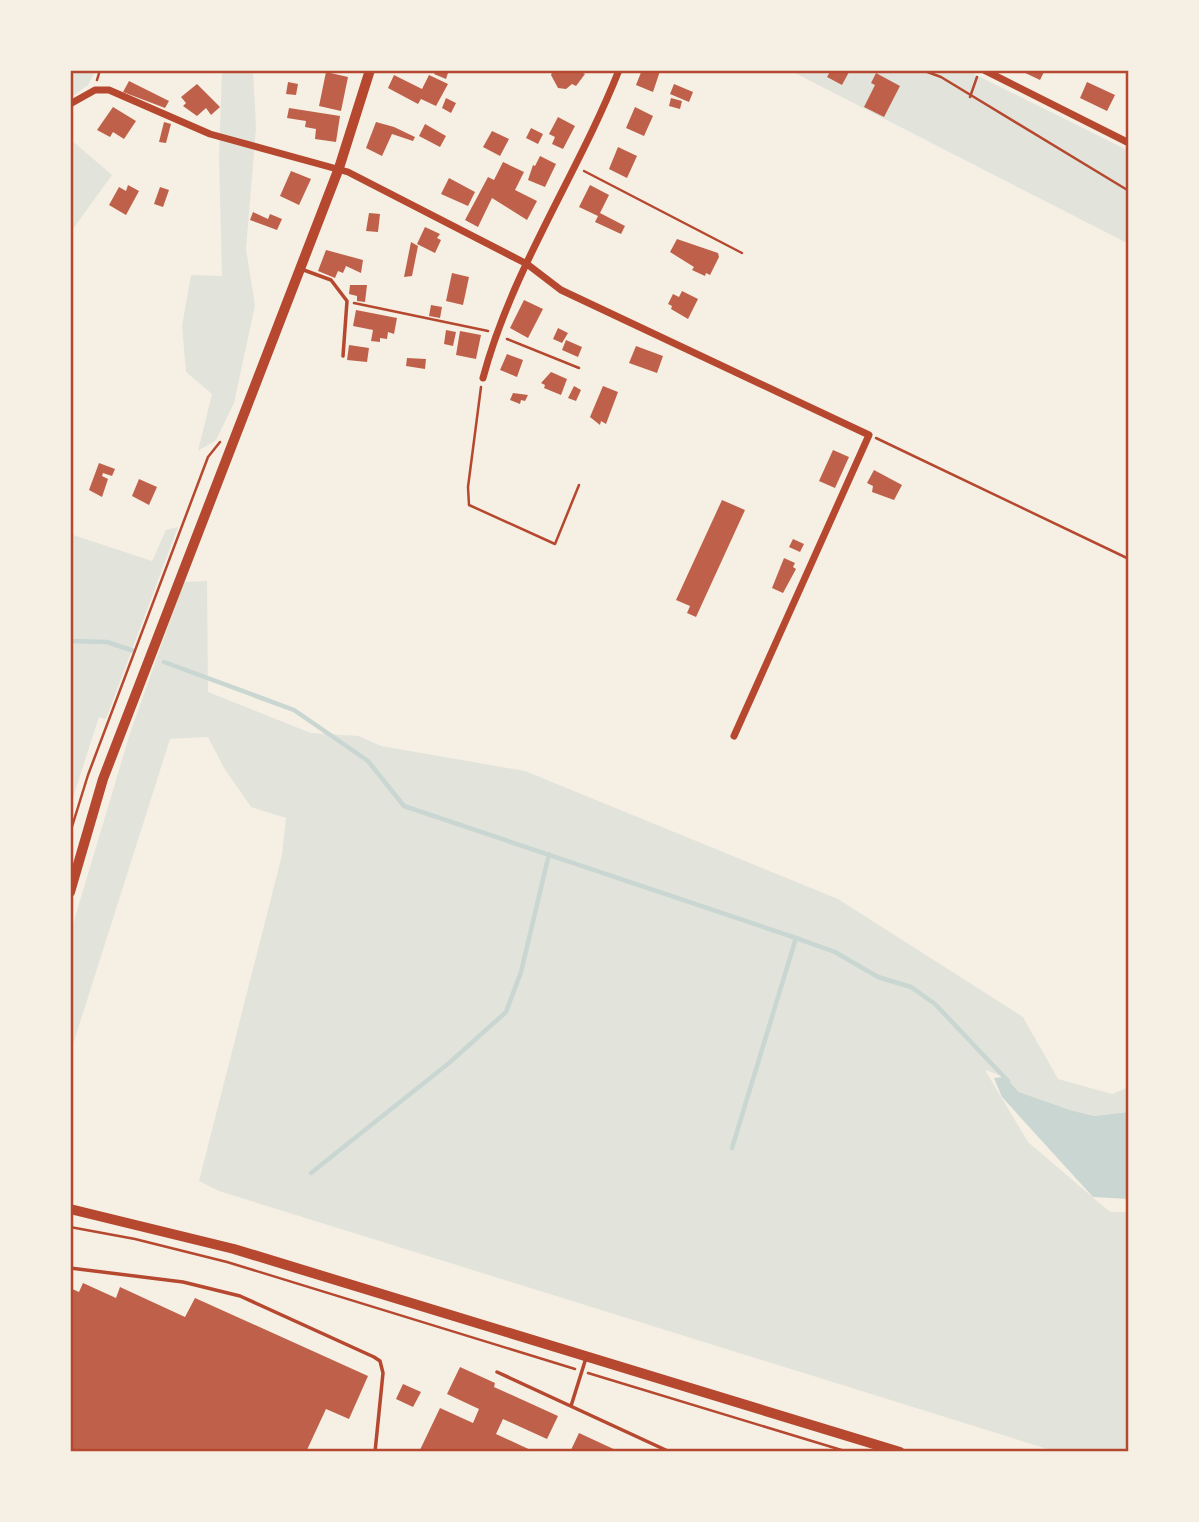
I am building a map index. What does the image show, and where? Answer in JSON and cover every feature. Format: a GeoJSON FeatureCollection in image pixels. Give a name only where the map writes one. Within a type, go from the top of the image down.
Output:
{"type":"FeatureCollection","features":[{"type":"Feature","properties":{"kind":"street"},"geometry":{"type":"LineString","coordinates":[[70,892],[103,779],[339,168],[370,70]]}},
{"type":"Feature","properties":{"kind":"street"},"geometry":{"type":"LineString","coordinates":[[483,378],[495,334],[574,166],[603,111],[619,70]]}},
{"type":"Feature","properties":{"kind":"street"},"geometry":{"type":"LineString","coordinates":[[982,70],[1129,143]]}},
{"type":"Feature","properties":{"kind":"street"},"geometry":{"type":"LineString","coordinates":[[70,104],[95,90],[109,90],[210,134],[339,168],[527,264],[561,290],[869,435],[734,736]]}},
{"type":"Feature","properties":{"kind":"street"},"geometry":{"type":"LineString","coordinates":[[71,1209],[234,1249],[900,1452]]}},
{"type":"Feature","properties":{"kind":"lane"},"geometry":{"type":"LineString","coordinates":[[301,268],[331,280],[347,301],[343,356]]}},
{"type":"Feature","properties":{"kind":"lane"},"geometry":{"type":"LineString","coordinates":[[70,1268],[183,1282],[240,1297],[374,1357],[380,1361],[383,1373],[375,1452]]}},
{"type":"Feature","properties":{"kind":"lane"},"geometry":{"type":"LineString","coordinates":[[571,1406],[587,1356]]}},
{"type":"Feature","properties":{"kind":"lane"},"geometry":{"type":"LineString","coordinates":[[498,1372],[670,1452]]}},
{"type":"Feature","properties":{"kind":"path"},"geometry":{"type":"LineString","coordinates":[[922,70],[941,77],[1129,191]]}},
{"type":"Feature","properties":{"kind":"path"},"geometry":{"type":"LineString","coordinates":[[970,97],[982,70]]}},
{"type":"Feature","properties":{"kind":"path"},"geometry":{"type":"LineString","coordinates":[[574,166],[742,253]]}},
{"type":"Feature","properties":{"kind":"path"},"geometry":{"type":"LineString","coordinates":[[347,301],[495,334],[579,368]]}},
{"type":"Feature","properties":{"kind":"path"},"geometry":{"type":"LineString","coordinates":[[483,378],[468,487],[470,505],[555,544],[579,485]]}},
{"type":"Feature","properties":{"kind":"path"},"geometry":{"type":"LineString","coordinates":[[70,833],[88,775],[208,457],[227,433]]}},
{"type":"Feature","properties":{"kind":"path"},"geometry":{"type":"LineString","coordinates":[[869,435],[1129,559]]}},
{"type":"Feature","properties":{"kind":"path"},"geometry":{"type":"LineString","coordinates":[[70,1227],[135,1239],[226,1262],[848,1452]]}},
{"type":"Feature","properties":{"kind":"shaded area"},"geometry":{"type":"Polygon","coordinates":[[[70,70],[96,70],[88,85],[70,98],[70,70]]]}},
{"type":"Feature","properties":{"kind":"shaded area"},"geometry":{"type":"Polygon","coordinates":[[[222,70],[253,70],[256,128],[246,249],[255,305],[234,403],[216,440],[198,451],[212,394],[186,372],[182,326],[191,275],[222,276],[219,156],[222,70]]]}},
{"type":"Feature","properties":{"kind":"shaded area"},"geometry":{"type":"Polygon","coordinates":[[[789,70],[966,70],[1129,151],[1129,244],[789,70]]]}},
{"type":"Feature","properties":{"kind":"shaded area"},"geometry":{"type":"Polygon","coordinates":[[[70,139],[112,175],[70,233],[70,139]]]}},
{"type":"Feature","properties":{"kind":"shaded area"},"geometry":{"type":"Polygon","coordinates":[[[178,527],[106,719],[99,717],[70,807],[70,534],[152,561],[166,530],[178,527]]]}},
{"type":"Feature","properties":{"kind":"shaded area"},"geometry":{"type":"Polygon","coordinates":[[[207,581],[208,692],[311,733],[359,736],[381,746],[525,771],[838,899],[1023,1017],[1058,1079],[1112,1094],[1129,1087],[1129,1112],[1094,1116],[1019,1092],[1005,1077],[985,1070],[1028,1142],[1110,1212],[1129,1212],[1129,1452],[1057,1452],[219,1191],[199,1181],[282,855],[286,818],[251,807],[224,768],[208,737],[170,739],[70,1054],[70,934],[131,730],[184,582],[207,581]]]}},
{"type":"Feature","properties":{"kind":"shaded area"},"geometry":{"type":"Polygon","coordinates":[[[1005,1077],[1019,1092],[1070,1110],[1094,1116],[1129,1112],[1129,1199],[1093,1197],[1002,1097],[994,1078],[1005,1077]]]}},
{"type":"Feature","properties":{"kind":"building"},"geometry":{"type":"Polygon","coordinates":[[[436,70],[449,70],[446,79],[434,74],[436,70]]]}},
{"type":"Feature","properties":{"kind":"building"},"geometry":{"type":"Polygon","coordinates":[[[553,70],[577,70],[585,74],[576,86],[572,84],[566,89],[558,88],[551,75],[553,70]]]}},
{"type":"Feature","properties":{"kind":"building"},"geometry":{"type":"Polygon","coordinates":[[[642,70],[660,71],[653,92],[636,85],[642,70]]]}},
{"type":"Feature","properties":{"kind":"building"},"geometry":{"type":"Polygon","coordinates":[[[831,70],[849,72],[842,85],[827,77],[831,70]]]}},
{"type":"Feature","properties":{"kind":"building"},"geometry":{"type":"Polygon","coordinates":[[[1019,70],[1045,70],[1040,80],[1019,70]]]}},
{"type":"Feature","properties":{"kind":"building"},"geometry":{"type":"Polygon","coordinates":[[[326,72],[348,77],[341,111],[319,106],[326,72]]]}},
{"type":"Feature","properties":{"kind":"building"},"geometry":{"type":"Polygon","coordinates":[[[876,73],[900,86],[884,117],[864,107],[875,85],[871,83],[876,73]]]}},
{"type":"Feature","properties":{"kind":"building"},"geometry":{"type":"Polygon","coordinates":[[[394,75],[422,89],[429,75],[448,84],[436,106],[421,99],[418,104],[388,88],[394,75]]]}},
{"type":"Feature","properties":{"kind":"building"},"geometry":{"type":"Polygon","coordinates":[[[129,81],[169,101],[165,108],[123,92],[129,81]]]}},
{"type":"Feature","properties":{"kind":"building"},"geometry":{"type":"Polygon","coordinates":[[[288,82],[298,84],[296,95],[286,94],[288,82]]]}},
{"type":"Feature","properties":{"kind":"building"},"geometry":{"type":"Polygon","coordinates":[[[1087,82],[1115,95],[1107,111],[1080,98],[1087,82]]]}},
{"type":"Feature","properties":{"kind":"building"},"geometry":{"type":"Polygon","coordinates":[[[197,84],[220,107],[211,115],[206,108],[197,116],[183,106],[186,103],[181,97],[197,84]]]}},
{"type":"Feature","properties":{"kind":"building"},"geometry":{"type":"Polygon","coordinates":[[[674,84],[693,92],[689,102],[670,94],[674,84]]]}},
{"type":"Feature","properties":{"kind":"building"},"geometry":{"type":"Polygon","coordinates":[[[446,98],[456,103],[451,113],[442,108],[446,98]]]}},
{"type":"Feature","properties":{"kind":"building"},"geometry":{"type":"Polygon","coordinates":[[[671,98],[682,101],[680,109],[669,106],[671,98]]]}},
{"type":"Feature","properties":{"kind":"building"},"geometry":{"type":"Polygon","coordinates":[[[113,107],[136,121],[124,139],[113,132],[110,137],[97,130],[113,107]]]}},
{"type":"Feature","properties":{"kind":"building"},"geometry":{"type":"Polygon","coordinates":[[[635,107],[653,116],[644,136],[626,128],[635,107]]]}},
{"type":"Feature","properties":{"kind":"building"},"geometry":{"type":"Polygon","coordinates":[[[289,108],[340,116],[336,142],[315,139],[316,129],[305,127],[306,121],[287,118],[289,108]]]}},
{"type":"Feature","properties":{"kind":"building"},"geometry":{"type":"Polygon","coordinates":[[[558,117],[575,126],[563,149],[552,144],[555,137],[549,134],[558,117]]]}},
{"type":"Feature","properties":{"kind":"building"},"geometry":{"type":"Polygon","coordinates":[[[164,122],[171,124],[166,143],[159,142],[164,122]]]}},
{"type":"Feature","properties":{"kind":"building"},"geometry":{"type":"Polygon","coordinates":[[[376,122],[415,137],[413,141],[392,134],[382,156],[366,148],[376,122]]]}},
{"type":"Feature","properties":{"kind":"building"},"geometry":{"type":"Polygon","coordinates":[[[425,124],[446,136],[440,147],[419,136],[425,124]]]}},
{"type":"Feature","properties":{"kind":"building"},"geometry":{"type":"Polygon","coordinates":[[[531,128],[543,134],[538,144],[526,138],[531,128]]]}},
{"type":"Feature","properties":{"kind":"building"},"geometry":{"type":"Polygon","coordinates":[[[492,131],[509,139],[500,156],[483,147],[492,131]]]}},
{"type":"Feature","properties":{"kind":"building"},"geometry":{"type":"Polygon","coordinates":[[[618,147],[637,156],[627,178],[609,169],[618,147]]]}},
{"type":"Feature","properties":{"kind":"building"},"geometry":{"type":"Polygon","coordinates":[[[540,156],[556,164],[545,187],[528,180],[533,165],[535,166],[540,156]]]}},
{"type":"Feature","properties":{"kind":"building"},"geometry":{"type":"Polygon","coordinates":[[[503,162],[524,172],[515,190],[537,201],[527,220],[492,198],[478,227],[465,220],[488,177],[494,180],[503,162]]]}},
{"type":"Feature","properties":{"kind":"building"},"geometry":{"type":"Polygon","coordinates":[[[291,171],[311,179],[299,205],[280,196],[291,171]]]}},
{"type":"Feature","properties":{"kind":"building"},"geometry":{"type":"Polygon","coordinates":[[[449,178],[475,192],[468,206],[441,194],[449,178]]]}},
{"type":"Feature","properties":{"kind":"building"},"geometry":{"type":"Polygon","coordinates":[[[128,185],[139,191],[126,215],[109,205],[119,187],[126,191],[128,185]]]}},
{"type":"Feature","properties":{"kind":"building"},"geometry":{"type":"Polygon","coordinates":[[[590,185],[609,195],[600,213],[625,226],[621,234],[595,222],[598,216],[579,207],[590,185]]]}},
{"type":"Feature","properties":{"kind":"building"},"geometry":{"type":"Polygon","coordinates":[[[160,187],[169,190],[163,207],[154,204],[160,187]]]}},
{"type":"Feature","properties":{"kind":"building"},"geometry":{"type":"Polygon","coordinates":[[[253,212],[268,219],[270,214],[282,219],[277,230],[250,220],[253,212]]]}},
{"type":"Feature","properties":{"kind":"building"},"geometry":{"type":"Polygon","coordinates":[[[369,213],[380,214],[378,232],[366,231],[369,213]]]}},
{"type":"Feature","properties":{"kind":"building"},"geometry":{"type":"Polygon","coordinates":[[[425,227],[440,234],[437,238],[441,240],[435,253],[417,244],[425,227]]]}},
{"type":"Feature","properties":{"kind":"building"},"geometry":{"type":"Polygon","coordinates":[[[677,239],[718,253],[719,257],[710,275],[706,273],[705,276],[692,270],[694,267],[670,252],[677,239]]]}},
{"type":"Feature","properties":{"kind":"building"},"geometry":{"type":"Polygon","coordinates":[[[411,242],[418,246],[412,276],[404,277],[411,242]]]}},
{"type":"Feature","properties":{"kind":"building"},"geometry":{"type":"Polygon","coordinates":[[[326,250],[363,260],[361,273],[346,266],[343,273],[338,271],[335,278],[318,271],[326,250]]]}},
{"type":"Feature","properties":{"kind":"building"},"geometry":{"type":"Polygon","coordinates":[[[452,273],[469,277],[463,305],[446,301],[452,273]]]}},
{"type":"Feature","properties":{"kind":"building"},"geometry":{"type":"Polygon","coordinates":[[[350,285],[367,285],[365,302],[357,301],[357,296],[349,294],[350,285]]]}},
{"type":"Feature","properties":{"kind":"building"},"geometry":{"type":"Polygon","coordinates":[[[682,291],[698,299],[688,319],[671,309],[672,306],[668,304],[673,294],[679,297],[682,291]]]}},
{"type":"Feature","properties":{"kind":"building"},"geometry":{"type":"Polygon","coordinates":[[[524,300],[543,309],[528,338],[510,328],[524,300]]]}},
{"type":"Feature","properties":{"kind":"building"},"geometry":{"type":"Polygon","coordinates":[[[431,305],[442,307],[440,318],[429,316],[431,305]]]}},
{"type":"Feature","properties":{"kind":"building"},"geometry":{"type":"Polygon","coordinates":[[[356,310],[397,318],[394,334],[388,332],[387,339],[380,338],[380,342],[371,341],[373,330],[353,326],[356,310]]]}},
{"type":"Feature","properties":{"kind":"building"},"geometry":{"type":"Polygon","coordinates":[[[558,328],[568,333],[562,343],[553,339],[558,328]]]}},
{"type":"Feature","properties":{"kind":"building"},"geometry":{"type":"Polygon","coordinates":[[[446,330],[456,332],[453,346],[444,344],[446,330]]]}},
{"type":"Feature","properties":{"kind":"building"},"geometry":{"type":"Polygon","coordinates":[[[460,331],[481,335],[476,359],[456,355],[460,331]]]}},
{"type":"Feature","properties":{"kind":"building"},"geometry":{"type":"Polygon","coordinates":[[[566,340],[582,347],[578,357],[562,350],[566,340]]]}},
{"type":"Feature","properties":{"kind":"building"},"geometry":{"type":"Polygon","coordinates":[[[349,345],[369,348],[367,362],[347,360],[349,345]]]}},
{"type":"Feature","properties":{"kind":"building"},"geometry":{"type":"Polygon","coordinates":[[[636,346],[663,356],[657,373],[629,363],[636,346]]]}},
{"type":"Feature","properties":{"kind":"building"},"geometry":{"type":"Polygon","coordinates":[[[507,354],[523,360],[517,377],[500,370],[507,354]]]}},
{"type":"Feature","properties":{"kind":"building"},"geometry":{"type":"Polygon","coordinates":[[[407,358],[426,359],[425,369],[406,366],[407,358]]]}},
{"type":"Feature","properties":{"kind":"building"},"geometry":{"type":"Polygon","coordinates":[[[551,372],[567,379],[561,395],[544,388],[545,385],[541,383],[551,372]]]}},
{"type":"Feature","properties":{"kind":"building"},"geometry":{"type":"Polygon","coordinates":[[[574,386],[581,390],[576,401],[568,398],[574,386]]]}},
{"type":"Feature","properties":{"kind":"building"},"geometry":{"type":"Polygon","coordinates":[[[603,386],[618,392],[606,424],[601,421],[600,425],[590,417],[603,386]]]}},
{"type":"Feature","properties":{"kind":"building"},"geometry":{"type":"Polygon","coordinates":[[[513,393],[528,395],[520,404],[510,400],[513,393]]]}},
{"type":"Feature","properties":{"kind":"building"},"geometry":{"type":"Polygon","coordinates":[[[833,450],[849,457],[835,488],[819,481],[833,450]]]}},
{"type":"Feature","properties":{"kind":"building"},"geometry":{"type":"Polygon","coordinates":[[[99,463],[115,469],[112,476],[103,473],[102,476],[108,479],[102,497],[89,490],[99,463]]]}},
{"type":"Feature","properties":{"kind":"building"},"geometry":{"type":"Polygon","coordinates":[[[874,470],[902,485],[894,500],[872,492],[873,486],[867,483],[874,470]]]}},
{"type":"Feature","properties":{"kind":"building"},"geometry":{"type":"Polygon","coordinates":[[[139,479],[157,487],[149,505],[132,496],[139,479]]]}},
{"type":"Feature","properties":{"kind":"building"},"geometry":{"type":"Polygon","coordinates":[[[722,500],[745,510],[696,617],[687,613],[690,606],[676,600],[722,500]]]}},
{"type":"Feature","properties":{"kind":"building"},"geometry":{"type":"Polygon","coordinates":[[[793,539],[804,544],[800,552],[789,547],[793,539]]]}},
{"type":"Feature","properties":{"kind":"building"},"geometry":{"type":"Polygon","coordinates":[[[784,558],[795,563],[793,567],[796,569],[783,593],[772,588],[784,558]]]}},
{"type":"Feature","properties":{"kind":"building"},"geometry":{"type":"Polygon","coordinates":[[[83,1283],[116,1298],[120,1287],[185,1317],[195,1298],[368,1376],[349,1419],[326,1409],[306,1452],[70,1452],[70,1288],[79,1292],[83,1283]]]}},
{"type":"Feature","properties":{"kind":"building"},"geometry":{"type":"Polygon","coordinates":[[[460,1367],[495,1383],[494,1387],[558,1416],[547,1439],[503,1419],[496,1434],[535,1452],[419,1452],[440,1408],[473,1423],[479,1409],[447,1394],[460,1367]]]}},
{"type":"Feature","properties":{"kind":"building"},"geometry":{"type":"Polygon","coordinates":[[[403,1384],[421,1392],[413,1407],[396,1399],[403,1384]]]}},
{"type":"Feature","properties":{"kind":"building"},"geometry":{"type":"Polygon","coordinates":[[[579,1433],[620,1452],[570,1452],[579,1433]]]}},
{"type":"Feature","properties":{"kind":"waterway"},"geometry":{"type":"LineString","coordinates":[[70,641],[107,642],[134,651]]}},
{"type":"Feature","properties":{"kind":"waterway"},"geometry":{"type":"LineString","coordinates":[[164,662],[294,710],[368,761],[404,806],[796,938],[835,952],[878,977],[911,987],[935,1004],[1008,1081]]}},
{"type":"Feature","properties":{"kind":"waterway"},"geometry":{"type":"LineString","coordinates":[[311,1173],[449,1063],[506,1012],[521,972],[549,854]]}},
{"type":"Feature","properties":{"kind":"waterway"},"geometry":{"type":"LineString","coordinates":[[732,1148],[796,938]]}}]}
